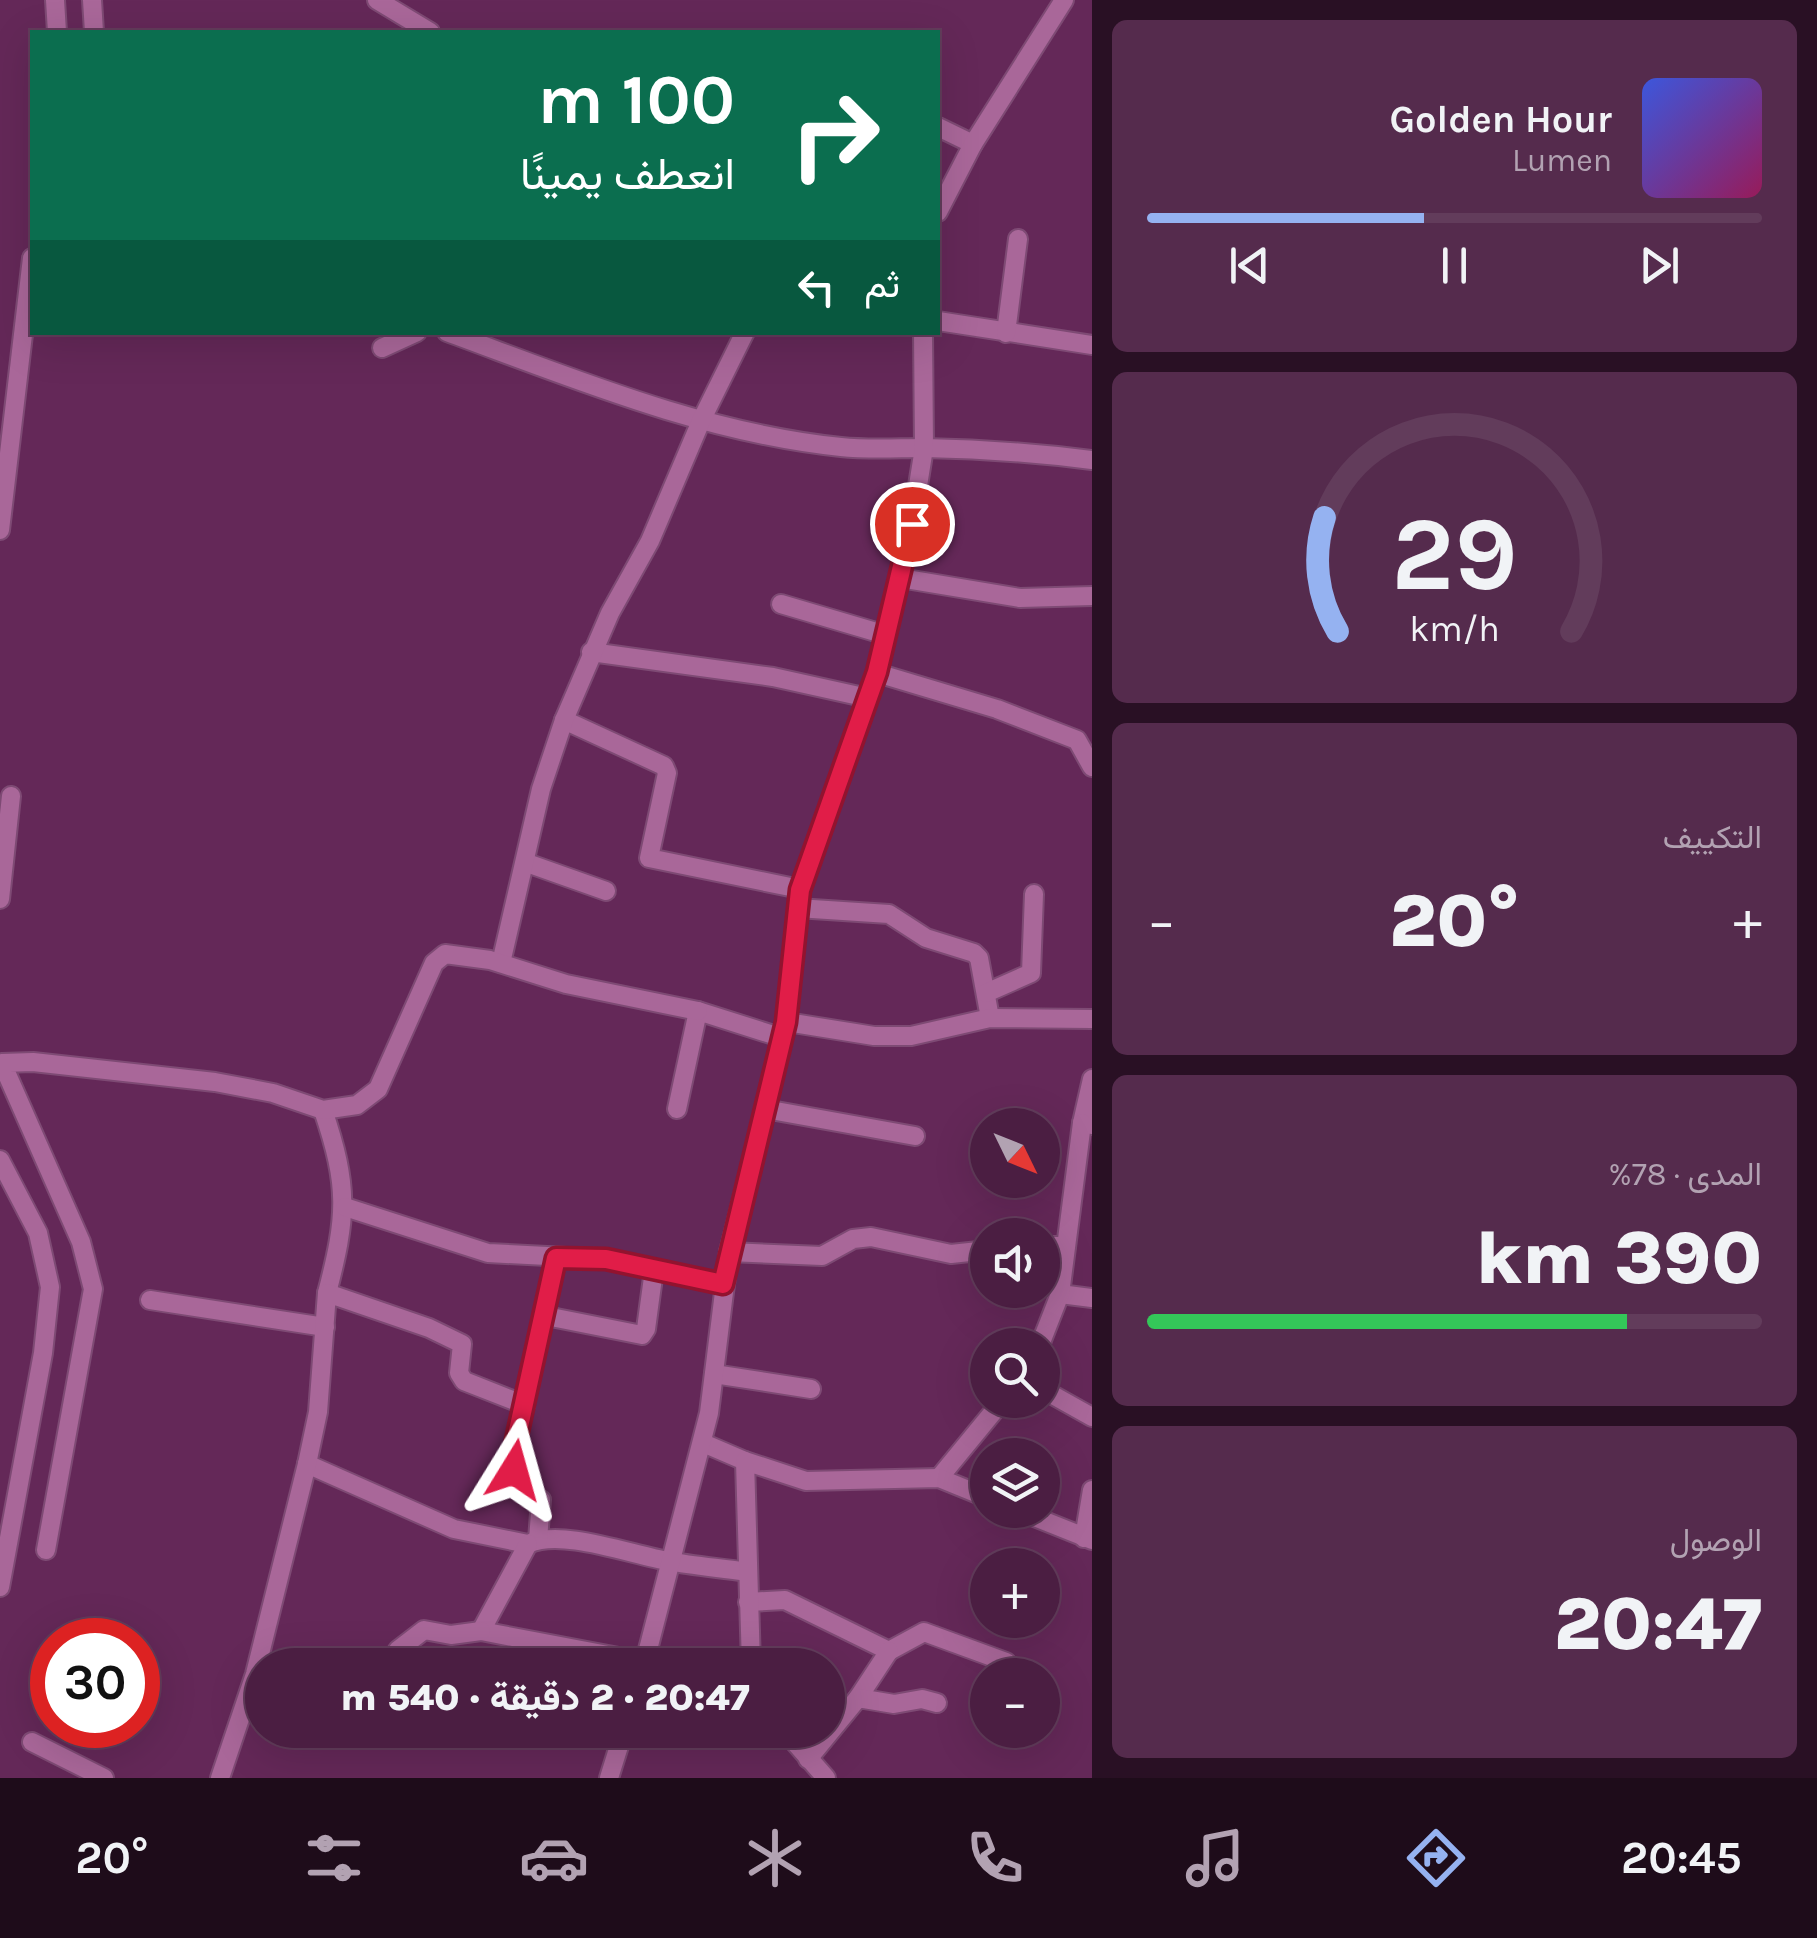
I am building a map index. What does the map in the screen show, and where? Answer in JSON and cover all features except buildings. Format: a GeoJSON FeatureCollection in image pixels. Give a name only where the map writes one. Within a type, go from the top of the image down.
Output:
{"type":"FeatureCollection","features":[{"type":"Feature","properties":{"kind":"street"},"geometry":{"type":"LineString","coordinates":[[55,0],[57,30]]}},
{"type":"Feature","properties":{"kind":"street"},"geometry":{"type":"LineString","coordinates":[[92,0],[94,30]]}},
{"type":"Feature","properties":{"kind":"street"},"geometry":{"type":"LineString","coordinates":[[378,0],[427,30]]}},
{"type":"Feature","properties":{"kind":"street"},"geometry":{"type":"LineString","coordinates":[[940,208],[973,144],[1064,0]]}},
{"type":"Feature","properties":{"kind":"street"},"geometry":{"type":"LineString","coordinates":[[940,129],[973,144]]}},
{"type":"Feature","properties":{"kind":"street"},"geometry":{"type":"LineString","coordinates":[[1006,333],[1018,239]]}},
{"type":"Feature","properties":{"kind":"street"},"geometry":{"type":"LineString","coordinates":[[0,530],[30,275]]}},
{"type":"Feature","properties":{"kind":"street"},"geometry":{"type":"LineString","coordinates":[[940,321],[1092,345]]}},
{"type":"Feature","properties":{"kind":"street"},"geometry":{"type":"LineString","coordinates":[[382,348],[411,335]]}},
{"type":"Feature","properties":{"kind":"street"},"geometry":{"type":"LineString","coordinates":[[456,335],[701,421],[841,447],[1092,459]]}},
{"type":"Feature","properties":{"kind":"street"},"geometry":{"type":"LineString","coordinates":[[500,963],[527,862],[541,789],[564,720],[592,652],[650,541],[701,421],[744,335]]}},
{"type":"Feature","properties":{"kind":"street"},"geometry":{"type":"LineString","coordinates":[[648,1648],[703,1442],[729,1252],[785,1030],[798,899],[877,672],[900,578],[924,448],[923,335]]}},
{"type":"Feature","properties":{"kind":"street"},"geometry":{"type":"LineString","coordinates":[[900,578],[1020,598],[1092,596]]}},
{"type":"Feature","properties":{"kind":"street"},"geometry":{"type":"LineString","coordinates":[[781,604],[886,635]]}},
{"type":"Feature","properties":{"kind":"street"},"geometry":{"type":"LineString","coordinates":[[592,652],[773,678],[868,698]]}},
{"type":"Feature","properties":{"kind":"street"},"geometry":{"type":"LineString","coordinates":[[877,672],[997,709],[1076,740],[1092,767]]}},
{"type":"Feature","properties":{"kind":"street"},"geometry":{"type":"LineString","coordinates":[[564,720],[664,766],[666,774],[649,858],[798,899],[893,916],[926,938],[977,955],[990,1018]]}},
{"type":"Feature","properties":{"kind":"street"},"geometry":{"type":"LineString","coordinates":[[0,899],[11,796]]}},
{"type":"Feature","properties":{"kind":"street"},"geometry":{"type":"LineString","coordinates":[[527,862],[606,891]]}},
{"type":"Feature","properties":{"kind":"street"},"geometry":{"type":"LineString","coordinates":[[986,992],[1032,973],[1034,894]]}},
{"type":"Feature","properties":{"kind":"street"},"geometry":{"type":"LineString","coordinates":[[46,1550],[94,1289],[82,1242],[1,1061],[230,1084],[323,1110],[357,1105],[378,1090],[439,958],[456,954],[566,984],[785,1030],[911,1036],[990,1018],[1092,1019]]}},
{"type":"Feature","properties":{"kind":"street"},"geometry":{"type":"LineString","coordinates":[[677,1109],[698,1011]]}},
{"type":"Feature","properties":{"kind":"street"},"geometry":{"type":"LineString","coordinates":[[1092,1079],[1060,1294],[1092,1298]]}},
{"type":"Feature","properties":{"kind":"street"},"geometry":{"type":"LineString","coordinates":[[765,1108],[914,1136]]}},
{"type":"Feature","properties":{"kind":"street"},"geometry":{"type":"LineString","coordinates":[[265,1648],[318,1412],[327,1293],[345,1208],[341,1171],[323,1110]]}},
{"type":"Feature","properties":{"kind":"street"},"geometry":{"type":"LineString","coordinates":[[0,1160],[38,1233],[50,1286],[43,1354],[0,1587]]}},
{"type":"Feature","properties":{"kind":"street"},"geometry":{"type":"LineString","coordinates":[[345,1208],[488,1253],[606,1259],[723,1284]]}},
{"type":"Feature","properties":{"kind":"street"},"geometry":{"type":"LineString","coordinates":[[729,1252],[822,1256],[863,1237],[951,1254],[970,1252]]}},
{"type":"Feature","properties":{"kind":"street"},"geometry":{"type":"LineString","coordinates":[[1060,1246],[1066,1246]]}},
{"type":"Feature","properties":{"kind":"street"},"geometry":{"type":"LineString","coordinates":[[481,1630],[533,1542],[541,1500],[513,1484],[516,1440],[556,1258]]}},
{"type":"Feature","properties":{"kind":"street"},"geometry":{"type":"LineString","coordinates":[[546,1316],[642,1335],[654,1270]]}},
{"type":"Feature","properties":{"kind":"street"},"geometry":{"type":"LineString","coordinates":[[327,1293],[429,1328],[462,1344],[458,1372],[464,1381],[525,1404]]}},
{"type":"Feature","properties":{"kind":"street"},"geometry":{"type":"LineString","coordinates":[[150,1300],[325,1327]]}},
{"type":"Feature","properties":{"kind":"street"},"geometry":{"type":"LineString","coordinates":[[714,1374],[812,1389]]}},
{"type":"Feature","properties":{"kind":"street"},"geometry":{"type":"LineString","coordinates":[[1060,1399],[1092,1417]]}},
{"type":"Feature","properties":{"kind":"street"},"geometry":{"type":"LineString","coordinates":[[939,1478],[988,1418]]}},
{"type":"Feature","properties":{"kind":"street"},"geometry":{"type":"LineString","coordinates":[[703,1442],[806,1481],[939,1478],[970,1491]]}},
{"type":"Feature","properties":{"kind":"street"},"geometry":{"type":"LineString","coordinates":[[745,1461],[750,1648]]}},
{"type":"Feature","properties":{"kind":"street"},"geometry":{"type":"LineString","coordinates":[[307,1464],[440,1524],[533,1542],[587,1544],[671,1562],[747,1572]]}},
{"type":"Feature","properties":{"kind":"street"},"geometry":{"type":"LineString","coordinates":[[1060,1528],[1088,1539],[1092,1490]]}},
{"type":"Feature","properties":{"kind":"street"},"geometry":{"type":"LineString","coordinates":[[748,1602],[786,1600],[889,1651]]}},
{"type":"Feature","properties":{"kind":"street"},"geometry":{"type":"LineString","coordinates":[[401,1648],[424,1630],[451,1635],[481,1630],[567,1648]]}},
{"type":"Feature","properties":{"kind":"street"},"geometry":{"type":"LineString","coordinates":[[808,1759],[858,1698],[889,1651],[924,1632],[995,1658]]}},
{"type":"Feature","properties":{"kind":"street"},"geometry":{"type":"LineString","coordinates":[[858,1698],[890,1704],[922,1699],[937,1703]]}},
{"type":"Feature","properties":{"kind":"street"},"geometry":{"type":"LineString","coordinates":[[220,1778],[245,1711]]}},
{"type":"Feature","properties":{"kind":"street"},"geometry":{"type":"LineString","coordinates":[[44,1748],[104,1778]]}},
{"type":"Feature","properties":{"kind":"street"},"geometry":{"type":"LineString","coordinates":[[609,1778],[618,1748]]}},
{"type":"Feature","properties":{"kind":"street"},"geometry":{"type":"LineString","coordinates":[[799,1748],[826,1778]]}},
{"type":"Feature","properties":{"kind":"route"},"geometry":{"type":"LineString","coordinates":[[514,1470],[516,1440],[556,1258],[606,1259],[723,1284],[786,1022],[800,890],[877,672],[912,524]]}}]}
